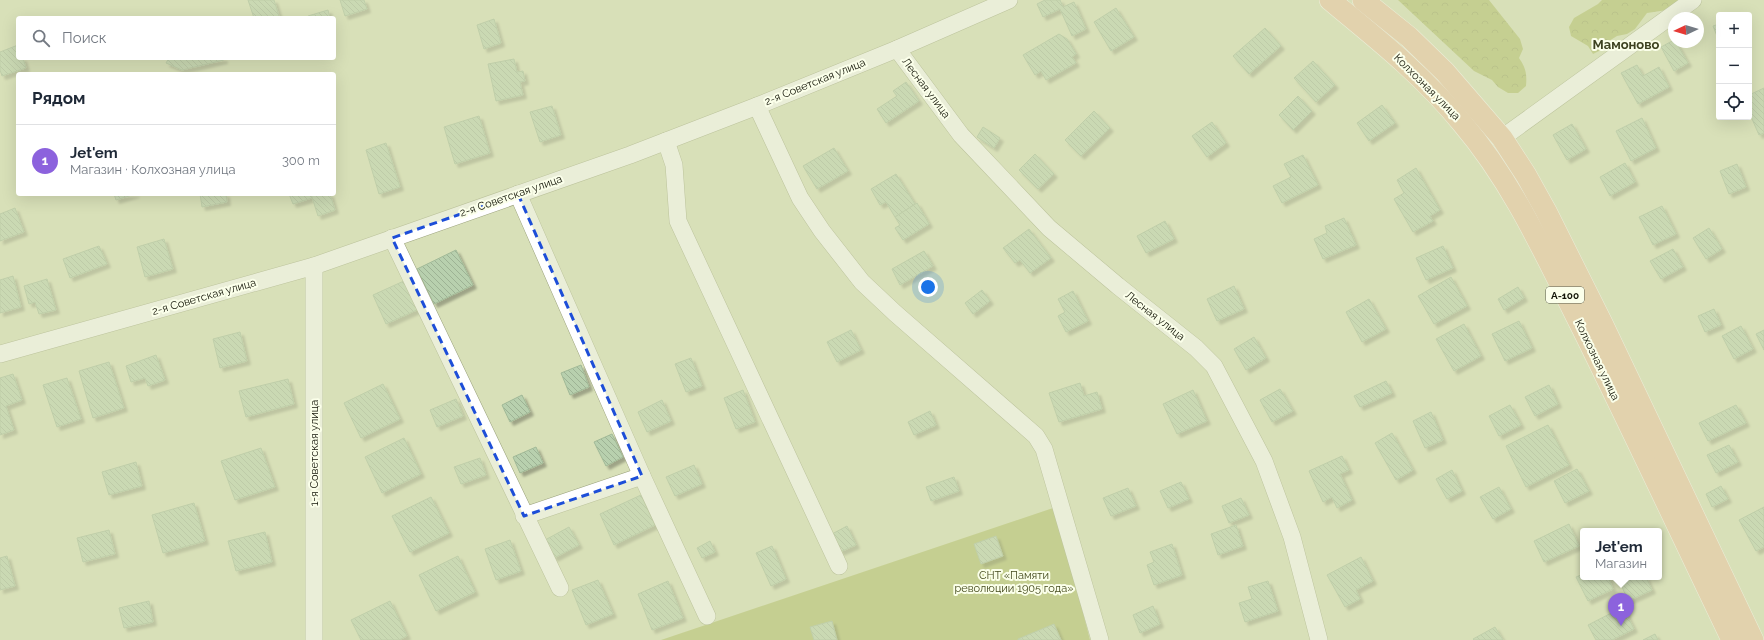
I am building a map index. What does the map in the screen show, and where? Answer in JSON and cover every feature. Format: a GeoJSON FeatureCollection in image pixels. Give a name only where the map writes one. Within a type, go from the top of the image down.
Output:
{"type":"FeatureCollection","features":[{"type":"Feature","properties":{"kind":"main road","name":"Колхозная улица"},"geometry":{"type":"LineString","coordinates":[[1330,0],[1395,54],[1462,122],[1509,186],[1590,345],[1732,640]]}},
{"type":"Feature","properties":{"kind":"main road","name":"Колхозная улица"},"geometry":{"type":"LineString","coordinates":[[1364,0],[1409,37],[1445,72],[1502,138],[1546,211],[1602,323],[1753,640]]}},
{"type":"Feature","properties":{"kind":"street","name":"2-я Советская улица"},"geometry":{"type":"LineString","coordinates":[[0,354],[314,266],[666,141],[757,106],[896,49],[1009,0]]}},
{"type":"Feature","properties":{"kind":"street"},"geometry":{"type":"LineString","coordinates":[[1502,138],[1693,0]]}},
{"type":"Feature","properties":{"kind":"street","name":"Лесная улица"},"geometry":{"type":"LineString","coordinates":[[896,49],[961,134],[1049,228],[1118,286],[1196,348],[1214,366],[1264,461],[1292,537],[1320,640]]}},
{"type":"Feature","properties":{"kind":"street"},"geometry":{"type":"LineString","coordinates":[[757,106],[800,198],[822,231],[862,282],[895,313],[1036,436],[1044,449],[1100,640]]}},
{"type":"Feature","properties":{"kind":"street"},"geometry":{"type":"LineString","coordinates":[[666,141],[674,164],[678,221],[839,566]]}},
{"type":"Feature","properties":{"kind":"street"},"geometry":{"type":"LineString","coordinates":[[518,194],[642,476],[707,616]]}},
{"type":"Feature","properties":{"kind":"street"},"geometry":{"type":"LineString","coordinates":[[392,238],[524,516],[560,588]]}},
{"type":"Feature","properties":{"kind":"street","name":"1-я Советская улица"},"geometry":{"type":"LineString","coordinates":[[314,266],[314,640]]}},
{"type":"Feature","properties":{"kind":"street"},"geometry":{"type":"LineString","coordinates":[[524,516],[642,476]]}},
{"type":"Feature","properties":{"kind":"highlighted area"},"geometry":{"type":"Polygon","coordinates":[[[518,194],[642,476],[524,516],[392,238],[518,194]]]}},
{"type":"Feature","properties":{"kind":"green space"},"geometry":{"type":"Polygon","coordinates":[[[1398,0],[1489,0],[1520,39],[1523,49],[1519,58],[1526,71],[1526,86],[1518,93],[1508,93],[1498,87],[1492,80],[1474,71],[1398,0]]]}},
{"type":"Feature","properties":{"kind":"green space"},"geometry":{"type":"Polygon","coordinates":[[[1602,0],[1679,0],[1667,10],[1647,13],[1635,29],[1627,34],[1617,36],[1609,41],[1603,49],[1593,54],[1588,46],[1571,36],[1569,27],[1574,18],[1598,4],[1602,0]]]}},
{"type":"Feature","properties":{"kind":"green space","name":"СНТ «Памяти революции 1905 года»"},"geometry":{"type":"Polygon","coordinates":[[[1056,507],[1090,640],[661,640],[1056,507]]]}},
{"type":"Feature","properties":{"kind":"building"},"geometry":{"type":"Polygon","coordinates":[[[248,0],[274,0],[279,16],[253,16],[248,0]]]}},
{"type":"Feature","properties":{"kind":"building"},"geometry":{"type":"Polygon","coordinates":[[[340,0],[364,0],[367,9],[345,16],[340,0]]]}},
{"type":"Feature","properties":{"kind":"building"},"geometry":{"type":"Polygon","coordinates":[[[1045,0],[1060,0],[1063,7],[1074,2],[1086,29],[1072,36],[1060,9],[1043,17],[1037,4],[1045,0]]]}},
{"type":"Feature","properties":{"kind":"building"},"geometry":{"type":"Polygon","coordinates":[[[1116,8],[1134,37],[1111,51],[1094,22],[1116,8]]]}},
{"type":"Feature","properties":{"kind":"building"},"geometry":{"type":"Polygon","coordinates":[[[328,10],[330,16],[308,16],[328,10]]]}},
{"type":"Feature","properties":{"kind":"building"},"geometry":{"type":"Polygon","coordinates":[[[494,19],[501,43],[484,49],[477,25],[494,19]]]}},
{"type":"Feature","properties":{"kind":"building"},"geometry":{"type":"Polygon","coordinates":[[[1716,25],[1716,34],[1713,26],[1716,25]]]}},
{"type":"Feature","properties":{"kind":"building"},"geometry":{"type":"Polygon","coordinates":[[[1265,28],[1281,46],[1249,74],[1233,56],[1265,28]]]}},
{"type":"Feature","properties":{"kind":"building"},"geometry":{"type":"Polygon","coordinates":[[[1059,34],[1067,39],[1076,54],[1072,57],[1076,63],[1046,80],[1041,71],[1035,75],[1023,55],[1059,34]]]}},
{"type":"Feature","properties":{"kind":"building"},"geometry":{"type":"Polygon","coordinates":[[[1668,43],[1668,48],[1679,48],[1688,63],[1674,71],[1661,47],[1668,43]]]}},
{"type":"Feature","properties":{"kind":"building"},"geometry":{"type":"Polygon","coordinates":[[[16,46],[16,60],[24,60],[26,68],[2,76],[0,70],[0,52],[16,46]]]}},
{"type":"Feature","properties":{"kind":"building"},"geometry":{"type":"Polygon","coordinates":[[[514,59],[517,72],[523,71],[525,81],[520,82],[523,95],[496,101],[488,64],[514,59]]]}},
{"type":"Feature","properties":{"kind":"building"},"geometry":{"type":"Polygon","coordinates":[[[168,60],[224,60],[182,70],[166,63],[168,60]]]}},
{"type":"Feature","properties":{"kind":"building"},"geometry":{"type":"Polygon","coordinates":[[[1313,61],[1335,85],[1316,102],[1294,78],[1313,61]]]}},
{"type":"Feature","properties":{"kind":"building"},"geometry":{"type":"Polygon","coordinates":[[[1637,65],[1643,76],[1659,67],[1669,87],[1638,104],[1621,73],[1637,65]]]}},
{"type":"Feature","properties":{"kind":"building"},"geometry":{"type":"Polygon","coordinates":[[[906,82],[919,101],[886,123],[877,109],[897,96],[893,91],[906,82]]]}},
{"type":"Feature","properties":{"kind":"building"},"geometry":{"type":"Polygon","coordinates":[[[1764,88],[1764,133],[1759,135],[1752,119],[1752,94],[1764,88]]]}},
{"type":"Feature","properties":{"kind":"building"},"geometry":{"type":"Polygon","coordinates":[[[1298,96],[1312,111],[1293,130],[1279,115],[1298,96]]]}},
{"type":"Feature","properties":{"kind":"building"},"geometry":{"type":"Polygon","coordinates":[[[1382,105],[1395,123],[1369,141],[1357,123],[1382,105]]]}},
{"type":"Feature","properties":{"kind":"building"},"geometry":{"type":"Polygon","coordinates":[[[552,106],[561,135],[540,142],[530,112],[552,106]]]}},
{"type":"Feature","properties":{"kind":"building"},"geometry":{"type":"Polygon","coordinates":[[[1094,111],[1110,128],[1081,156],[1065,140],[1094,111]]]}},
{"type":"Feature","properties":{"kind":"building"},"geometry":{"type":"Polygon","coordinates":[[[479,116],[490,153],[455,164],[444,127],[479,116]]]}},
{"type":"Feature","properties":{"kind":"building"},"geometry":{"type":"Polygon","coordinates":[[[1642,118],[1656,148],[1631,161],[1616,131],[1642,118]]]}},
{"type":"Feature","properties":{"kind":"building"},"geometry":{"type":"Polygon","coordinates":[[[1212,122],[1226,143],[1207,157],[1192,136],[1212,122]]]}},
{"type":"Feature","properties":{"kind":"building"},"geometry":{"type":"Polygon","coordinates":[[[1572,124],[1586,149],[1567,160],[1553,135],[1572,124]]]}},
{"type":"Feature","properties":{"kind":"building"},"geometry":{"type":"Polygon","coordinates":[[[983,127],[1000,138],[994,148],[977,137],[983,127]]]}},
{"type":"Feature","properties":{"kind":"building"},"geometry":{"type":"Polygon","coordinates":[[[386,143],[400,187],[379,194],[366,150],[386,143]]]}},
{"type":"Feature","properties":{"kind":"building"},"geometry":{"type":"Polygon","coordinates":[[[834,148],[848,171],[817,189],[803,166],[834,148]]]}},
{"type":"Feature","properties":{"kind":"building"},"geometry":{"type":"Polygon","coordinates":[[[1035,154],[1054,174],[1038,189],[1019,170],[1035,154]]]}},
{"type":"Feature","properties":{"kind":"building"},"geometry":{"type":"Polygon","coordinates":[[[1303,155],[1318,185],[1282,203],[1273,186],[1291,177],[1284,164],[1303,155]]]}},
{"type":"Feature","properties":{"kind":"building"},"geometry":{"type":"Polygon","coordinates":[[[1625,163],[1635,182],[1610,196],[1600,177],[1625,163]]]}},
{"type":"Feature","properties":{"kind":"building"},"geometry":{"type":"Polygon","coordinates":[[[1737,164],[1746,187],[1729,194],[1720,171],[1737,164]]]}},
{"type":"Feature","properties":{"kind":"building"},"geometry":{"type":"Polygon","coordinates":[[[1416,168],[1440,210],[1430,216],[1433,221],[1413,232],[1394,199],[1404,193],[1397,180],[1416,168]]]}},
{"type":"Feature","properties":{"kind":"building"},"geometry":{"type":"Polygon","coordinates":[[[896,174],[915,204],[895,217],[886,202],[880,205],[871,189],[896,174]]]}},
{"type":"Feature","properties":{"kind":"building"},"geometry":{"type":"Polygon","coordinates":[[[115,196],[129,196],[116,200],[115,196]]]}},
{"type":"Feature","properties":{"kind":"building"},"geometry":{"type":"Polygon","coordinates":[[[200,196],[226,196],[227,202],[202,207],[200,196]]]}},
{"type":"Feature","properties":{"kind":"building"},"geometry":{"type":"Polygon","coordinates":[[[290,196],[312,196],[312,198],[293,204],[290,196]]]}},
{"type":"Feature","properties":{"kind":"building"},"geometry":{"type":"Polygon","coordinates":[[[312,196],[331,196],[335,210],[318,216],[312,196]]]}},
{"type":"Feature","properties":{"kind":"building"},"geometry":{"type":"Polygon","coordinates":[[[917,203],[929,224],[903,240],[895,228],[900,225],[895,217],[917,203]]]}},
{"type":"Feature","properties":{"kind":"building"},"geometry":{"type":"Polygon","coordinates":[[[1662,206],[1676,234],[1653,245],[1639,217],[1662,206]]]}},
{"type":"Feature","properties":{"kind":"building"},"geometry":{"type":"Polygon","coordinates":[[[15,208],[24,232],[0,241],[0,214],[15,208]]]}},
{"type":"Feature","properties":{"kind":"building"},"geometry":{"type":"Polygon","coordinates":[[[1344,218],[1356,245],[1323,259],[1314,239],[1327,233],[1325,226],[1344,218]]]}},
{"type":"Feature","properties":{"kind":"building"},"geometry":{"type":"Polygon","coordinates":[[[1165,221],[1174,239],[1146,253],[1137,236],[1165,221]]]}},
{"type":"Feature","properties":{"kind":"building"},"geometry":{"type":"Polygon","coordinates":[[[1709,228],[1722,249],[1706,259],[1693,238],[1709,228]]]}},
{"type":"Feature","properties":{"kind":"building"},"geometry":{"type":"Polygon","coordinates":[[[1029,229],[1051,258],[1030,273],[1020,260],[1015,263],[1003,248],[1029,229]]]}},
{"type":"Feature","properties":{"kind":"building"},"geometry":{"type":"Polygon","coordinates":[[[164,239],[173,269],[145,277],[137,247],[164,239]]]}},
{"type":"Feature","properties":{"kind":"building"},"geometry":{"type":"Polygon","coordinates":[[[99,246],[107,264],[70,278],[63,259],[99,246]]]}},
{"type":"Feature","properties":{"kind":"building"},"geometry":{"type":"Polygon","coordinates":[[[1443,246],[1453,268],[1426,280],[1416,258],[1443,246]]]}},
{"type":"Feature","properties":{"kind":"building"},"geometry":{"type":"Polygon","coordinates":[[[1673,249],[1683,267],[1661,279],[1650,261],[1673,249]]]}},
{"type":"Feature","properties":{"kind":"building"},"geometry":{"type":"Polygon","coordinates":[[[456,250],[473,285],[434,304],[417,269],[456,250]]]}},
{"type":"Feature","properties":{"kind":"building"},"geometry":{"type":"Polygon","coordinates":[[[924,251],[933,266],[900,285],[892,269],[924,251]]]}},
{"type":"Feature","properties":{"kind":"building"},"geometry":{"type":"Polygon","coordinates":[[[13,276],[21,307],[0,313],[0,280],[13,276]]]}},
{"type":"Feature","properties":{"kind":"building"},"geometry":{"type":"Polygon","coordinates":[[[1451,277],[1467,306],[1434,324],[1418,296],[1451,277]]]}},
{"type":"Feature","properties":{"kind":"building"},"geometry":{"type":"Polygon","coordinates":[[[47,279],[56,310],[39,314],[35,302],[29,304],[24,286],[47,279]]]}},
{"type":"Feature","properties":{"kind":"building"},"geometry":{"type":"Polygon","coordinates":[[[406,280],[419,309],[386,324],[373,295],[406,280]]]}},
{"type":"Feature","properties":{"kind":"building"},"geometry":{"type":"Polygon","coordinates":[[[1234,286],[1244,309],[1217,321],[1207,299],[1234,286]]]}},
{"type":"Feature","properties":{"kind":"building"},"geometry":{"type":"Polygon","coordinates":[[[1518,287],[1524,298],[1504,310],[1498,299],[1518,287]]]}},
{"type":"Feature","properties":{"kind":"building"},"geometry":{"type":"Polygon","coordinates":[[[982,290],[990,301],[973,314],[965,303],[982,290]]]}},
{"type":"Feature","properties":{"kind":"building"},"geometry":{"type":"Polygon","coordinates":[[[1073,291],[1088,321],[1066,332],[1058,316],[1065,312],[1058,299],[1073,291]]]}},
{"type":"Feature","properties":{"kind":"building"},"geometry":{"type":"Polygon","coordinates":[[[1369,299],[1386,329],[1362,342],[1346,312],[1369,299]]]}},
{"type":"Feature","properties":{"kind":"building"},"geometry":{"type":"Polygon","coordinates":[[[1714,309],[1721,325],[1705,332],[1698,316],[1714,309]]]}},
{"type":"Feature","properties":{"kind":"building"},"geometry":{"type":"Polygon","coordinates":[[[1519,321],[1532,348],[1505,361],[1492,334],[1519,321]]]}},
{"type":"Feature","properties":{"kind":"building"},"geometry":{"type":"Polygon","coordinates":[[[1464,324],[1481,356],[1454,371],[1436,339],[1464,324]]]}},
{"type":"Feature","properties":{"kind":"building"},"geometry":{"type":"Polygon","coordinates":[[[1741,326],[1753,349],[1734,359],[1722,336],[1741,326]]]}},
{"type":"Feature","properties":{"kind":"building"},"geometry":{"type":"Polygon","coordinates":[[[851,330],[861,350],[837,362],[827,342],[851,330]]]}},
{"type":"Feature","properties":{"kind":"building"},"geometry":{"type":"Polygon","coordinates":[[[1764,330],[1764,350],[1756,334],[1764,330]]]}},
{"type":"Feature","properties":{"kind":"building"},"geometry":{"type":"Polygon","coordinates":[[[240,332],[247,361],[220,368],[213,339],[240,332]]]}},
{"type":"Feature","properties":{"kind":"building"},"geometry":{"type":"Polygon","coordinates":[[[1254,337],[1266,358],[1246,370],[1234,349],[1254,337]]]}},
{"type":"Feature","properties":{"kind":"building"},"geometry":{"type":"Polygon","coordinates":[[[156,355],[165,380],[148,386],[145,378],[131,382],[126,366],[156,355]]]}},
{"type":"Feature","properties":{"kind":"building"},"geometry":{"type":"Polygon","coordinates":[[[691,358],[702,386],[686,392],[675,364],[691,358]]]}},
{"type":"Feature","properties":{"kind":"building"},"geometry":{"type":"Polygon","coordinates":[[[109,362],[124,408],[93,418],[79,371],[109,362]]]}},
{"type":"Feature","properties":{"kind":"building"},"geometry":{"type":"Polygon","coordinates":[[[581,365],[589,387],[570,395],[561,373],[581,365]]]}},
{"type":"Feature","properties":{"kind":"building"},"geometry":{"type":"Polygon","coordinates":[[[13,374],[22,400],[6,406],[14,430],[0,435],[0,378],[13,374]]]}},
{"type":"Feature","properties":{"kind":"building"},"geometry":{"type":"Polygon","coordinates":[[[67,378],[81,419],[57,427],[43,385],[67,378]]]}},
{"type":"Feature","properties":{"kind":"building"},"geometry":{"type":"Polygon","coordinates":[[[288,379],[294,404],[246,417],[239,391],[288,379]]]}},
{"type":"Feature","properties":{"kind":"building"},"geometry":{"type":"Polygon","coordinates":[[[1386,381],[1392,393],[1360,407],[1354,396],[1386,381]]]}},
{"type":"Feature","properties":{"kind":"building"},"geometry":{"type":"Polygon","coordinates":[[[1080,383],[1084,396],[1097,392],[1102,409],[1059,422],[1049,393],[1080,383]]]}},
{"type":"Feature","properties":{"kind":"building"},"geometry":{"type":"Polygon","coordinates":[[[383,384],[400,419],[361,438],[344,403],[383,384]]]}},
{"type":"Feature","properties":{"kind":"building"},"geometry":{"type":"Polygon","coordinates":[[[1549,385],[1558,404],[1535,416],[1525,397],[1549,385]]]}},
{"type":"Feature","properties":{"kind":"building"},"geometry":{"type":"Polygon","coordinates":[[[1280,389],[1293,411],[1272,422],[1260,400],[1280,389]]]}},
{"type":"Feature","properties":{"kind":"building"},"geometry":{"type":"Polygon","coordinates":[[[743,390],[755,422],[736,429],[724,398],[743,390]]]}},
{"type":"Feature","properties":{"kind":"building"},"geometry":{"type":"Polygon","coordinates":[[[1193,390],[1207,421],[1177,434],[1163,404],[1193,390]]]}},
{"type":"Feature","properties":{"kind":"building"},"geometry":{"type":"Polygon","coordinates":[[[522,395],[530,412],[510,422],[502,405],[522,395]]]}},
{"type":"Feature","properties":{"kind":"building"},"geometry":{"type":"Polygon","coordinates":[[[456,399],[463,416],[437,427],[430,410],[456,399]]]}},
{"type":"Feature","properties":{"kind":"building"},"geometry":{"type":"Polygon","coordinates":[[[662,400],[671,421],[647,432],[638,412],[662,400]]]}},
{"type":"Feature","properties":{"kind":"building"},"geometry":{"type":"Polygon","coordinates":[[[1510,405],[1521,425],[1499,436],[1489,416],[1510,405]]]}},
{"type":"Feature","properties":{"kind":"building"},"geometry":{"type":"Polygon","coordinates":[[[1736,405],[1746,423],[1708,441],[1699,423],[1736,405]]]}},
{"type":"Feature","properties":{"kind":"building"},"geometry":{"type":"Polygon","coordinates":[[[930,411],[936,425],[914,435],[908,422],[930,411]]]}},
{"type":"Feature","properties":{"kind":"building"},"geometry":{"type":"Polygon","coordinates":[[[1431,412],[1443,440],[1425,448],[1413,421],[1431,412]]]}},
{"type":"Feature","properties":{"kind":"building"},"geometry":{"type":"Polygon","coordinates":[[[1548,425],[1569,465],[1526,487],[1506,446],[1548,425]]]}},
{"type":"Feature","properties":{"kind":"building"},"geometry":{"type":"Polygon","coordinates":[[[1392,433],[1413,470],[1396,480],[1375,443],[1392,433]]]}},
{"type":"Feature","properties":{"kind":"building"},"geometry":{"type":"Polygon","coordinates":[[[612,434],[623,457],[606,466],[594,442],[612,434]]]}},
{"type":"Feature","properties":{"kind":"building"},"geometry":{"type":"Polygon","coordinates":[[[404,438],[421,474],[382,493],[365,457],[404,438]]]}},
{"type":"Feature","properties":{"kind":"building"},"geometry":{"type":"Polygon","coordinates":[[[1729,445],[1738,462],[1716,473],[1707,455],[1729,445]]]}},
{"type":"Feature","properties":{"kind":"building"},"geometry":{"type":"Polygon","coordinates":[[[536,447],[543,463],[520,473],[513,457],[536,447]]]}},
{"type":"Feature","properties":{"kind":"building"},"geometry":{"type":"Polygon","coordinates":[[[261,448],[275,487],[235,500],[221,461],[261,448]]]}},
{"type":"Feature","properties":{"kind":"building"},"geometry":{"type":"Polygon","coordinates":[[[1342,456],[1349,470],[1340,474],[1352,500],[1337,508],[1332,497],[1323,502],[1309,471],[1342,456]]]}},
{"type":"Feature","properties":{"kind":"building"},"geometry":{"type":"Polygon","coordinates":[[[480,458],[486,475],[461,484],[454,467],[480,458]]]}},
{"type":"Feature","properties":{"kind":"building"},"geometry":{"type":"Polygon","coordinates":[[[136,462],[142,486],[109,495],[102,472],[136,462]]]}},
{"type":"Feature","properties":{"kind":"building"},"geometry":{"type":"Polygon","coordinates":[[[694,465],[702,484],[675,496],[666,477],[694,465]]]}},
{"type":"Feature","properties":{"kind":"building"},"geometry":{"type":"Polygon","coordinates":[[[1577,469],[1589,491],[1565,503],[1554,481],[1577,469]]]}},
{"type":"Feature","properties":{"kind":"building"},"geometry":{"type":"Polygon","coordinates":[[[1452,470],[1462,491],[1447,499],[1436,479],[1452,470]]]}},
{"type":"Feature","properties":{"kind":"building"},"geometry":{"type":"Polygon","coordinates":[[[954,477],[959,491],[931,501],[926,487],[954,477]]]}},
{"type":"Feature","properties":{"kind":"building"},"geometry":{"type":"Polygon","coordinates":[[[1181,482],[1189,499],[1168,508],[1160,491],[1181,482]]]}},
{"type":"Feature","properties":{"kind":"building"},"geometry":{"type":"Polygon","coordinates":[[[1721,486],[1728,499],[1712,507],[1706,494],[1721,486]]]}},
{"type":"Feature","properties":{"kind":"building"},"geometry":{"type":"Polygon","coordinates":[[[1499,487],[1511,509],[1493,519],[1480,497],[1499,487]]]}},
{"type":"Feature","properties":{"kind":"building"},"geometry":{"type":"Polygon","coordinates":[[[1128,488],[1136,506],[1111,516],[1103,498],[1128,488]]]}},
{"type":"Feature","properties":{"kind":"building"},"geometry":{"type":"Polygon","coordinates":[[[641,495],[655,525],[614,545],[600,514],[641,495]]]}},
{"type":"Feature","properties":{"kind":"building"},"geometry":{"type":"Polygon","coordinates":[[[431,497],[449,533],[410,552],[392,516],[431,497]]]}},
{"type":"Feature","properties":{"kind":"building"},"geometry":{"type":"Polygon","coordinates":[[[1241,498],[1249,515],[1229,523],[1222,506],[1241,498]]]}},
{"type":"Feature","properties":{"kind":"building"},"geometry":{"type":"Polygon","coordinates":[[[194,503],[205,541],[163,553],[152,515],[194,503]]]}},
{"type":"Feature","properties":{"kind":"building"},"geometry":{"type":"Polygon","coordinates":[[[1764,507],[1764,547],[1756,551],[1739,520],[1764,507]]]}},
{"type":"Feature","properties":{"kind":"building"},"geometry":{"type":"Polygon","coordinates":[[[1569,524],[1579,546],[1544,562],[1534,541],[1569,524]]]}},
{"type":"Feature","properties":{"kind":"building"},"geometry":{"type":"Polygon","coordinates":[[[1236,525],[1243,546],[1218,555],[1211,534],[1236,525]]]}},
{"type":"Feature","properties":{"kind":"building"},"geometry":{"type":"Polygon","coordinates":[[[847,526],[856,545],[840,552],[832,534],[847,526]]]}},
{"type":"Feature","properties":{"kind":"building"},"geometry":{"type":"Polygon","coordinates":[[[569,527],[579,545],[554,558],[545,540],[569,527]]]}},
{"type":"Feature","properties":{"kind":"building"},"geometry":{"type":"Polygon","coordinates":[[[109,530],[115,554],[83,562],[77,538],[109,530]]]}},
{"type":"Feature","properties":{"kind":"building"},"geometry":{"type":"Polygon","coordinates":[[[265,532],[272,562],[236,571],[228,541],[265,532]]]}},
{"type":"Feature","properties":{"kind":"building"},"geometry":{"type":"Polygon","coordinates":[[[996,536],[1003,556],[981,564],[974,544],[996,536]]]}},
{"type":"Feature","properties":{"kind":"building"},"geometry":{"type":"Polygon","coordinates":[[[510,540],[521,571],[496,580],[485,549],[510,540]]]}},
{"type":"Feature","properties":{"kind":"building"},"geometry":{"type":"Polygon","coordinates":[[[710,541],[715,552],[702,558],[697,548],[710,541]]]}},
{"type":"Feature","properties":{"kind":"building"},"geometry":{"type":"Polygon","coordinates":[[[1172,544],[1182,575],[1154,585],[1147,565],[1154,562],[1150,552],[1172,544]]]}},
{"type":"Feature","properties":{"kind":"building"},"geometry":{"type":"Polygon","coordinates":[[[772,546],[786,579],[771,586],[756,553],[772,546]]]}},
{"type":"Feature","properties":{"kind":"building"},"geometry":{"type":"Polygon","coordinates":[[[7,556],[15,586],[0,590],[0,558],[7,556]]]}},
{"type":"Feature","properties":{"kind":"building"},"geometry":{"type":"Polygon","coordinates":[[[458,556],[475,592],[436,611],[419,575],[458,556]]]}},
{"type":"Feature","properties":{"kind":"building"},"geometry":{"type":"Polygon","coordinates":[[[1361,557],[1373,581],[1356,590],[1360,599],[1345,607],[1327,575],[1361,557]]]}},
{"type":"Feature","properties":{"kind":"building"},"geometry":{"type":"Polygon","coordinates":[[[1580,575],[1580,580],[1609,580],[1613,589],[1588,601],[1576,577],[1580,575]]]}},
{"type":"Feature","properties":{"kind":"building"},"geometry":{"type":"Polygon","coordinates":[[[598,580],[613,614],[586,625],[572,590],[598,580]]]}},
{"type":"Feature","properties":{"kind":"building"},"geometry":{"type":"Polygon","coordinates":[[[1625,580],[1647,580],[1652,590],[1628,601],[1620,582],[1625,580]]]}},
{"type":"Feature","properties":{"kind":"building"},"geometry":{"type":"Polygon","coordinates":[[[668,581],[683,618],[652,630],[638,594],[668,581]]]}},
{"type":"Feature","properties":{"kind":"building"},"geometry":{"type":"Polygon","coordinates":[[[1268,581],[1278,611],[1245,622],[1239,603],[1252,599],[1248,587],[1268,581]]]}},
{"type":"Feature","properties":{"kind":"building"},"geometry":{"type":"Polygon","coordinates":[[[149,601],[153,622],[124,628],[119,608],[149,601]]]}},
{"type":"Feature","properties":{"kind":"building"},"geometry":{"type":"Polygon","coordinates":[[[390,601],[407,636],[399,640],[361,640],[351,620],[390,601]]]}},
{"type":"Feature","properties":{"kind":"building"},"geometry":{"type":"Polygon","coordinates":[[[1153,606],[1160,624],[1140,633],[1133,615],[1153,606]]]}},
{"type":"Feature","properties":{"kind":"building"},"geometry":{"type":"Polygon","coordinates":[[[1623,607],[1634,629],[1612,640],[1596,640],[1588,625],[1623,607]]]}},
{"type":"Feature","properties":{"kind":"building"},"geometry":{"type":"Polygon","coordinates":[[[832,621],[837,640],[814,640],[810,627],[832,621]]]}},
{"type":"Feature","properties":{"kind":"building"},"geometry":{"type":"Polygon","coordinates":[[[1054,624],[1061,640],[1018,640],[1018,639],[1054,624]]]}},
{"type":"Feature","properties":{"kind":"building"},"geometry":{"type":"Polygon","coordinates":[[[1495,627],[1503,640],[1473,639],[1495,627]]]}},
{"type":"Feature","properties":{"kind":"building"},"geometry":{"type":"Polygon","coordinates":[[[1655,634],[1658,640],[1643,640],[1655,634]]]}},
{"type":"Feature","properties":{"kind":"place","name":"Jet'em"},"geometry":{"type":"Point","coordinates":[1621,626]}},
{"type":"Feature","properties":{"kind":"district","name":"Мамоново"},"geometry":{"type":"Point","coordinates":[1626,44]}}]}
